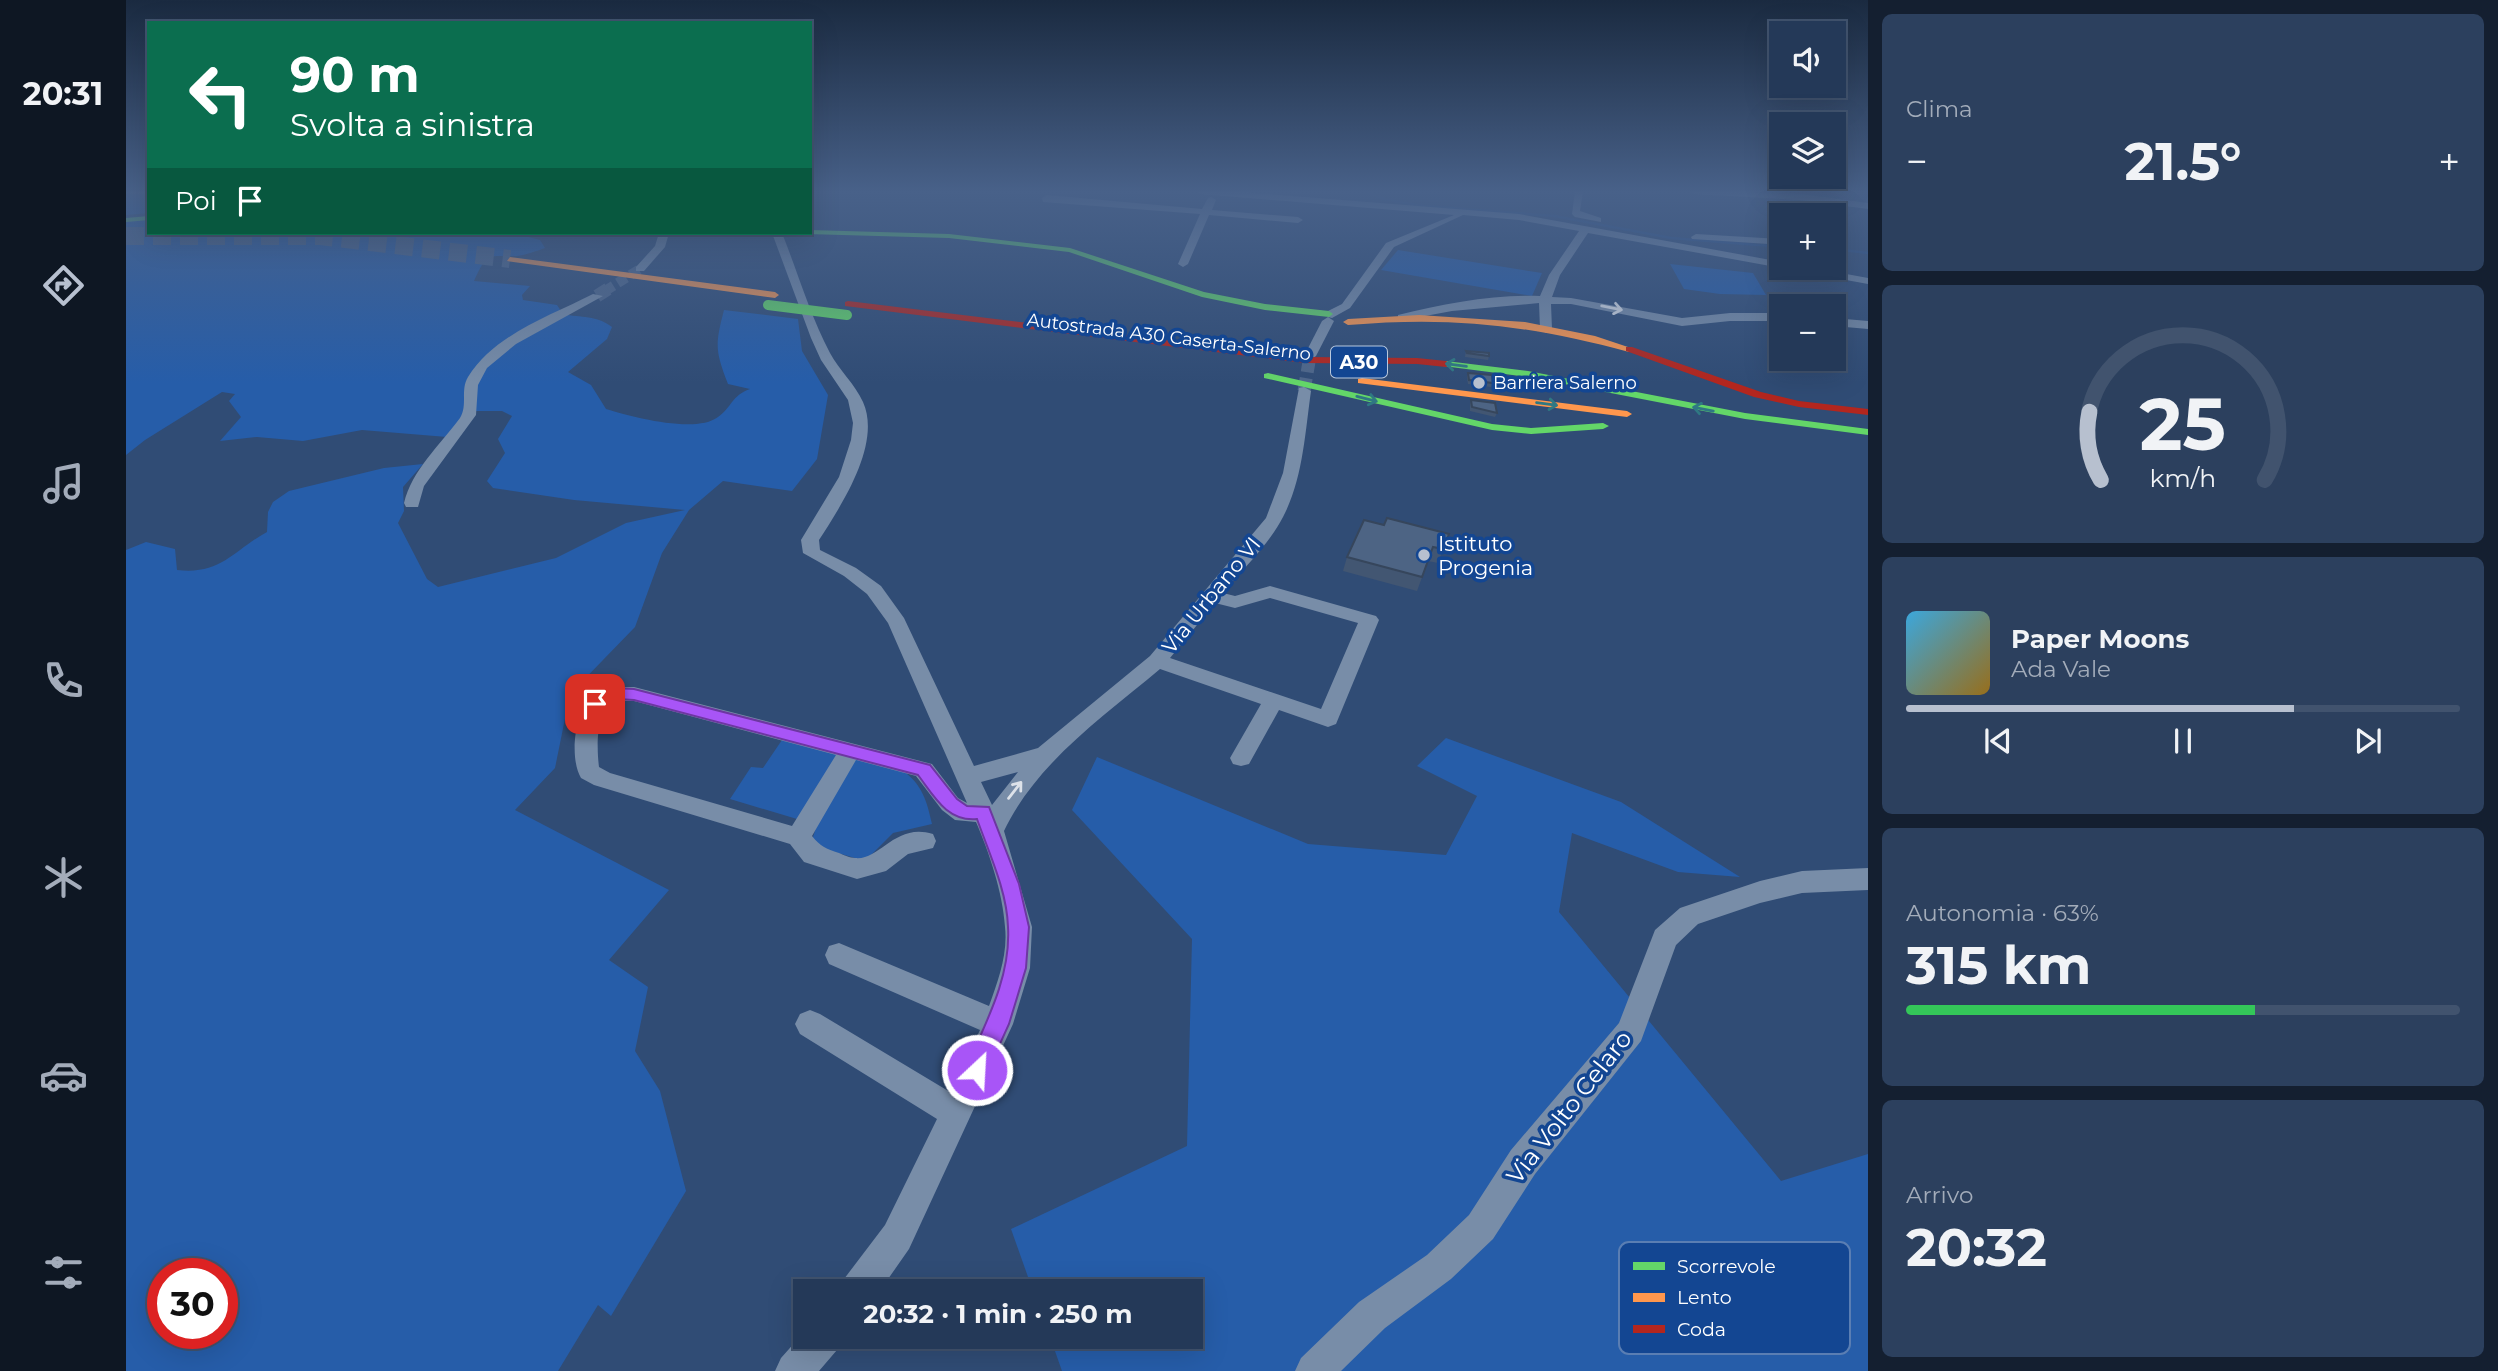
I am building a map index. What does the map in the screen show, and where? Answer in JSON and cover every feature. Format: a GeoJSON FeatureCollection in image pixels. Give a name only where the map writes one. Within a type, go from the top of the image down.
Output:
{"type":"FeatureCollection","features":[{"type":"Feature","properties":{"kind":"main road"},"geometry":{"type":"LineString","coordinates":[[1085,255],[1202,294],[1300,313],[1339,318],[1484,321],[1546,329],[1608,342],[1757,395],[1808,405],[1868,412]]}},
{"type":"Feature","properties":{"kind":"main road","name":"Autostrada A30 Caserta-Salerno"},"geometry":{"type":"LineString","coordinates":[[510,259],[1084,345],[1641,419],[1552,430],[1504,428],[1460,421],[1251,373]]}},
{"type":"Feature","properties":{"kind":"main road","name":"Autostrada A30 Caserta-Salerno"},"geometry":{"type":"LineString","coordinates":[[561,283],[771,300]]}},
{"type":"Feature","properties":{"kind":"main road","name":"Autostrada A30 Caserta-Salerno"},"geometry":{"type":"LineString","coordinates":[[848,310],[1305,360],[1417,361],[1503,370],[1579,382],[1745,416],[1868,432]]}},
{"type":"Feature","properties":{"kind":"main road"},"geometry":{"type":"LineString","coordinates":[[1084,345],[1178,361]]}},
{"type":"Feature","properties":{"kind":"main road"},"geometry":{"type":"LineString","coordinates":[[1680,420],[1868,444]]}},
{"type":"Feature","properties":{"kind":"street"},"geometry":{"type":"LineString","coordinates":[[640,269],[653,255]]}},
{"type":"Feature","properties":{"kind":"street"},"geometry":{"type":"LineString","coordinates":[[785,255],[824,353],[858,407],[860,434],[851,464],[832,506],[810,540],[812,553],[850,572],[874,590],[897,622],[987,822],[1009,884],[1018,927],[1016,968],[998,1024],[897,1237],[866,1279]]}},
{"type":"Feature","properties":{"kind":"street"},"geometry":{"type":"LineString","coordinates":[[1183,264],[1187,255]]}},
{"type":"Feature","properties":{"kind":"street"},"geometry":{"type":"LineString","coordinates":[[1310,356],[1383,255]]}},
{"type":"Feature","properties":{"kind":"street"},"geometry":{"type":"LineString","coordinates":[[1546,329],[1545,300],[1558,267],[1567,255]]}},
{"type":"Feature","properties":{"kind":"street"},"geometry":{"type":"LineString","coordinates":[[1738,255],[1769,262]]}},
{"type":"Feature","properties":{"kind":"street"},"geometry":{"type":"LineString","coordinates":[[1846,275],[1868,281]]}},
{"type":"Feature","properties":{"kind":"street"},"geometry":{"type":"LineString","coordinates":[[412,503],[416,486],[469,415],[472,408],[467,393],[474,377],[489,358],[597,296]]}},
{"type":"Feature","properties":{"kind":"street"},"geometry":{"type":"LineString","coordinates":[[1402,318],[1452,307],[1545,300],[1596,305],[1682,322],[1730,317],[1769,317]]}},
{"type":"Feature","properties":{"kind":"street"},"geometry":{"type":"LineString","coordinates":[[1846,323],[1868,325]]}},
{"type":"Feature","properties":{"kind":"street","name":"Via Urbano VI"},"geometry":{"type":"LineString","coordinates":[[987,822],[1045,754],[1157,661],[1274,519],[1283,501],[1294,464],[1304,391]]}},
{"type":"Feature","properties":{"kind":"street"},"geometry":{"type":"LineString","coordinates":[[1157,661],[1328,719],[1369,620],[1270,592],[1234,602],[1211,596]]}},
{"type":"Feature","properties":{"kind":"street"},"geometry":{"type":"LineString","coordinates":[[924,841],[901,845],[877,864],[857,869],[813,855],[798,837],[602,779],[589,772],[586,760],[589,718],[595,704],[615,693],[634,694],[851,750],[924,770],[950,804],[987,822]]}},
{"type":"Feature","properties":{"kind":"street"},"geometry":{"type":"LineString","coordinates":[[1241,758],[1273,701]]}},
{"type":"Feature","properties":{"kind":"street"},"geometry":{"type":"LineString","coordinates":[[798,837],[851,750]]}},
{"type":"Feature","properties":{"kind":"street","name":"Via Urbano VI"},"geometry":{"type":"LineString","coordinates":[[968,776],[1045,754]]}},
{"type":"Feature","properties":{"kind":"street","name":"Via Volto Celaro"},"geometry":{"type":"LineString","coordinates":[[1314,1371],[1372,1315],[1439,1266],[1481,1227],[1522,1162],[1630,1031],[1665,938],[1689,916],[1760,892],[1802,882],[1868,879]]}},
{"type":"Feature","properties":{"kind":"street"},"geometry":{"type":"LineString","coordinates":[[839,956],[998,1024]]}},
{"type":"Feature","properties":{"kind":"street"},"geometry":{"type":"LineString","coordinates":[[810,1024],[956,1113]]}},
{"type":"Feature","properties":{"kind":"street"},"geometry":{"type":"LineString","coordinates":[[794,1371],[813,1349]]}},
{"type":"Feature","properties":{"kind":"shaded area"},"geometry":{"type":"Polygon","coordinates":[[[126,255],[520,255],[490,257],[474,281],[530,286],[522,295],[523,300],[557,305],[563,314],[595,319],[612,327],[607,339],[568,372],[591,385],[606,409],[647,420],[680,424],[708,422],[718,417],[735,398],[750,389],[728,384],[724,372],[718,347],[724,310],[798,319],[802,351],[828,395],[817,459],[792,491],[723,481],[689,510],[662,553],[635,627],[570,694],[555,768],[515,810],[669,890],[609,960],[648,987],[635,1051],[660,1091],[686,1191],[611,1316],[598,1305],[558,1371],[126,1371],[126,550],[146,542],[175,549],[177,570],[205,569],[226,560],[267,532],[268,512],[273,502],[289,491],[384,468],[423,464],[403,487],[404,511],[398,523],[427,579],[438,587],[556,558],[626,523],[685,510],[574,500],[493,488],[487,481],[505,453],[498,439],[512,416],[502,411],[470,411],[447,437],[362,430],[303,441],[257,437],[220,441],[241,417],[229,401],[235,394],[222,392],[145,440],[126,455],[126,255]]]}},
{"type":"Feature","properties":{"kind":"shaded area"},"geometry":{"type":"Polygon","coordinates":[[[1394,255],[1429,255],[1542,273],[1532,296],[1381,270],[1394,255]]]}},
{"type":"Feature","properties":{"kind":"shaded area"},"geometry":{"type":"Polygon","coordinates":[[[1670,264],[1753,273],[1766,295],[1720,294],[1684,289],[1670,264]]]}},
{"type":"Feature","properties":{"kind":"shaded area"},"geometry":{"type":"Polygon","coordinates":[[[1446,738],[1621,802],[1740,877],[1678,872],[1572,833],[1559,912],[1781,1181],[1868,1154],[1868,1371],[1062,1371],[1054,1349],[1203,1349],[1203,1279],[1029,1279],[1011,1229],[1187,1146],[1192,939],[1072,810],[1097,757],[1308,844],[1446,855],[1477,796],[1417,766],[1446,738]]]}},
{"type":"Feature","properties":{"kind":"shaded area"},"geometry":{"type":"Polygon","coordinates":[[[782,740],[902,770],[923,794],[932,824],[893,833],[865,861],[821,848],[812,840],[817,825],[730,799],[751,767],[763,768],[782,740]]]}},
{"type":"Feature","properties":{"kind":"building"},"geometry":{"type":"Polygon","coordinates":[[[1466,351],[1489,353],[1489,356],[1467,353],[1466,351]]]}},
{"type":"Feature","properties":{"kind":"building"},"geometry":{"type":"Polygon","coordinates":[[[1468,373],[1492,375],[1493,383],[1469,380],[1468,373]]]}},
{"type":"Feature","properties":{"kind":"building"},"geometry":{"type":"Polygon","coordinates":[[[1471,400],[1495,403],[1497,413],[1472,407],[1471,400]]]}},
{"type":"Feature","properties":{"kind":"building"},"geometry":{"type":"Polygon","coordinates":[[[1387,518],[1449,534],[1443,549],[1433,547],[1422,577],[1347,557],[1364,520],[1384,525],[1387,518]]]}},
{"type":"Feature","properties":{"kind":"tunnel"},"geometry":{"type":"LineString","coordinates":[[477,255],[510,259]]}},
{"type":"Feature","properties":{"kind":"tunnel"},"geometry":{"type":"LineString","coordinates":[[605,291],[640,269]]}},
{"type":"Feature","properties":{"kind":"tunnel"},"geometry":{"type":"LineString","coordinates":[[597,296],[608,289]]}},
{"type":"Feature","properties":{"kind":"tunnel"},"geometry":{"type":"LineString","coordinates":[[1304,391],[1310,356]]}},
{"type":"Feature","properties":{"kind":"traffic: fast"},"geometry":{"type":"LineString","coordinates":[[1085,255],[1202,294],[1265,307],[1329,314]]}},
{"type":"Feature","properties":{"kind":"traffic: fast"},"geometry":{"type":"LineString","coordinates":[[768,305],[847,315]]}},
{"type":"Feature","properties":{"kind":"traffic: fast"},"geometry":{"type":"LineString","coordinates":[[1446,364],[1528,374],[1745,416],[1868,432]]}},
{"type":"Feature","properties":{"kind":"traffic: fast"},"geometry":{"type":"LineString","coordinates":[[1268,376],[1492,427],[1531,431],[1603,426]]}},
{"type":"Feature","properties":{"kind":"traffic: slow"},"geometry":{"type":"LineString","coordinates":[[510,259],[775,295]]}},
{"type":"Feature","properties":{"kind":"traffic: slow"},"geometry":{"type":"LineString","coordinates":[[1348,322],[1419,318],[1490,321],[1560,331],[1629,349]]}},
{"type":"Feature","properties":{"kind":"traffic: slow"},"geometry":{"type":"LineString","coordinates":[[1362,381],[1627,414]]}},
{"type":"Feature","properties":{"kind":"traffic: jam"},"geometry":{"type":"LineString","coordinates":[[848,304],[1305,360],[1417,361],[1446,364]]}},
{"type":"Feature","properties":{"kind":"traffic: jam"},"geometry":{"type":"LineString","coordinates":[[1629,349],[1758,395],[1799,404],[1868,412]]}},
{"type":"Feature","properties":{"kind":"place","name":"Barriera Salerno"},"geometry":{"type":"Point","coordinates":[1479,383]}},
{"type":"Feature","properties":{"kind":"place","name":"Istituto Progenia"},"geometry":{"type":"Point","coordinates":[1424,555]}},
{"type":"Feature","properties":{"kind":"route"},"geometry":{"type":"LineString","coordinates":[[595,704],[615,693],[634,694],[924,770],[950,804],[964,813],[983,812],[1009,884],[1018,927],[1016,968],[998,1024],[977,1070]]}}]}
